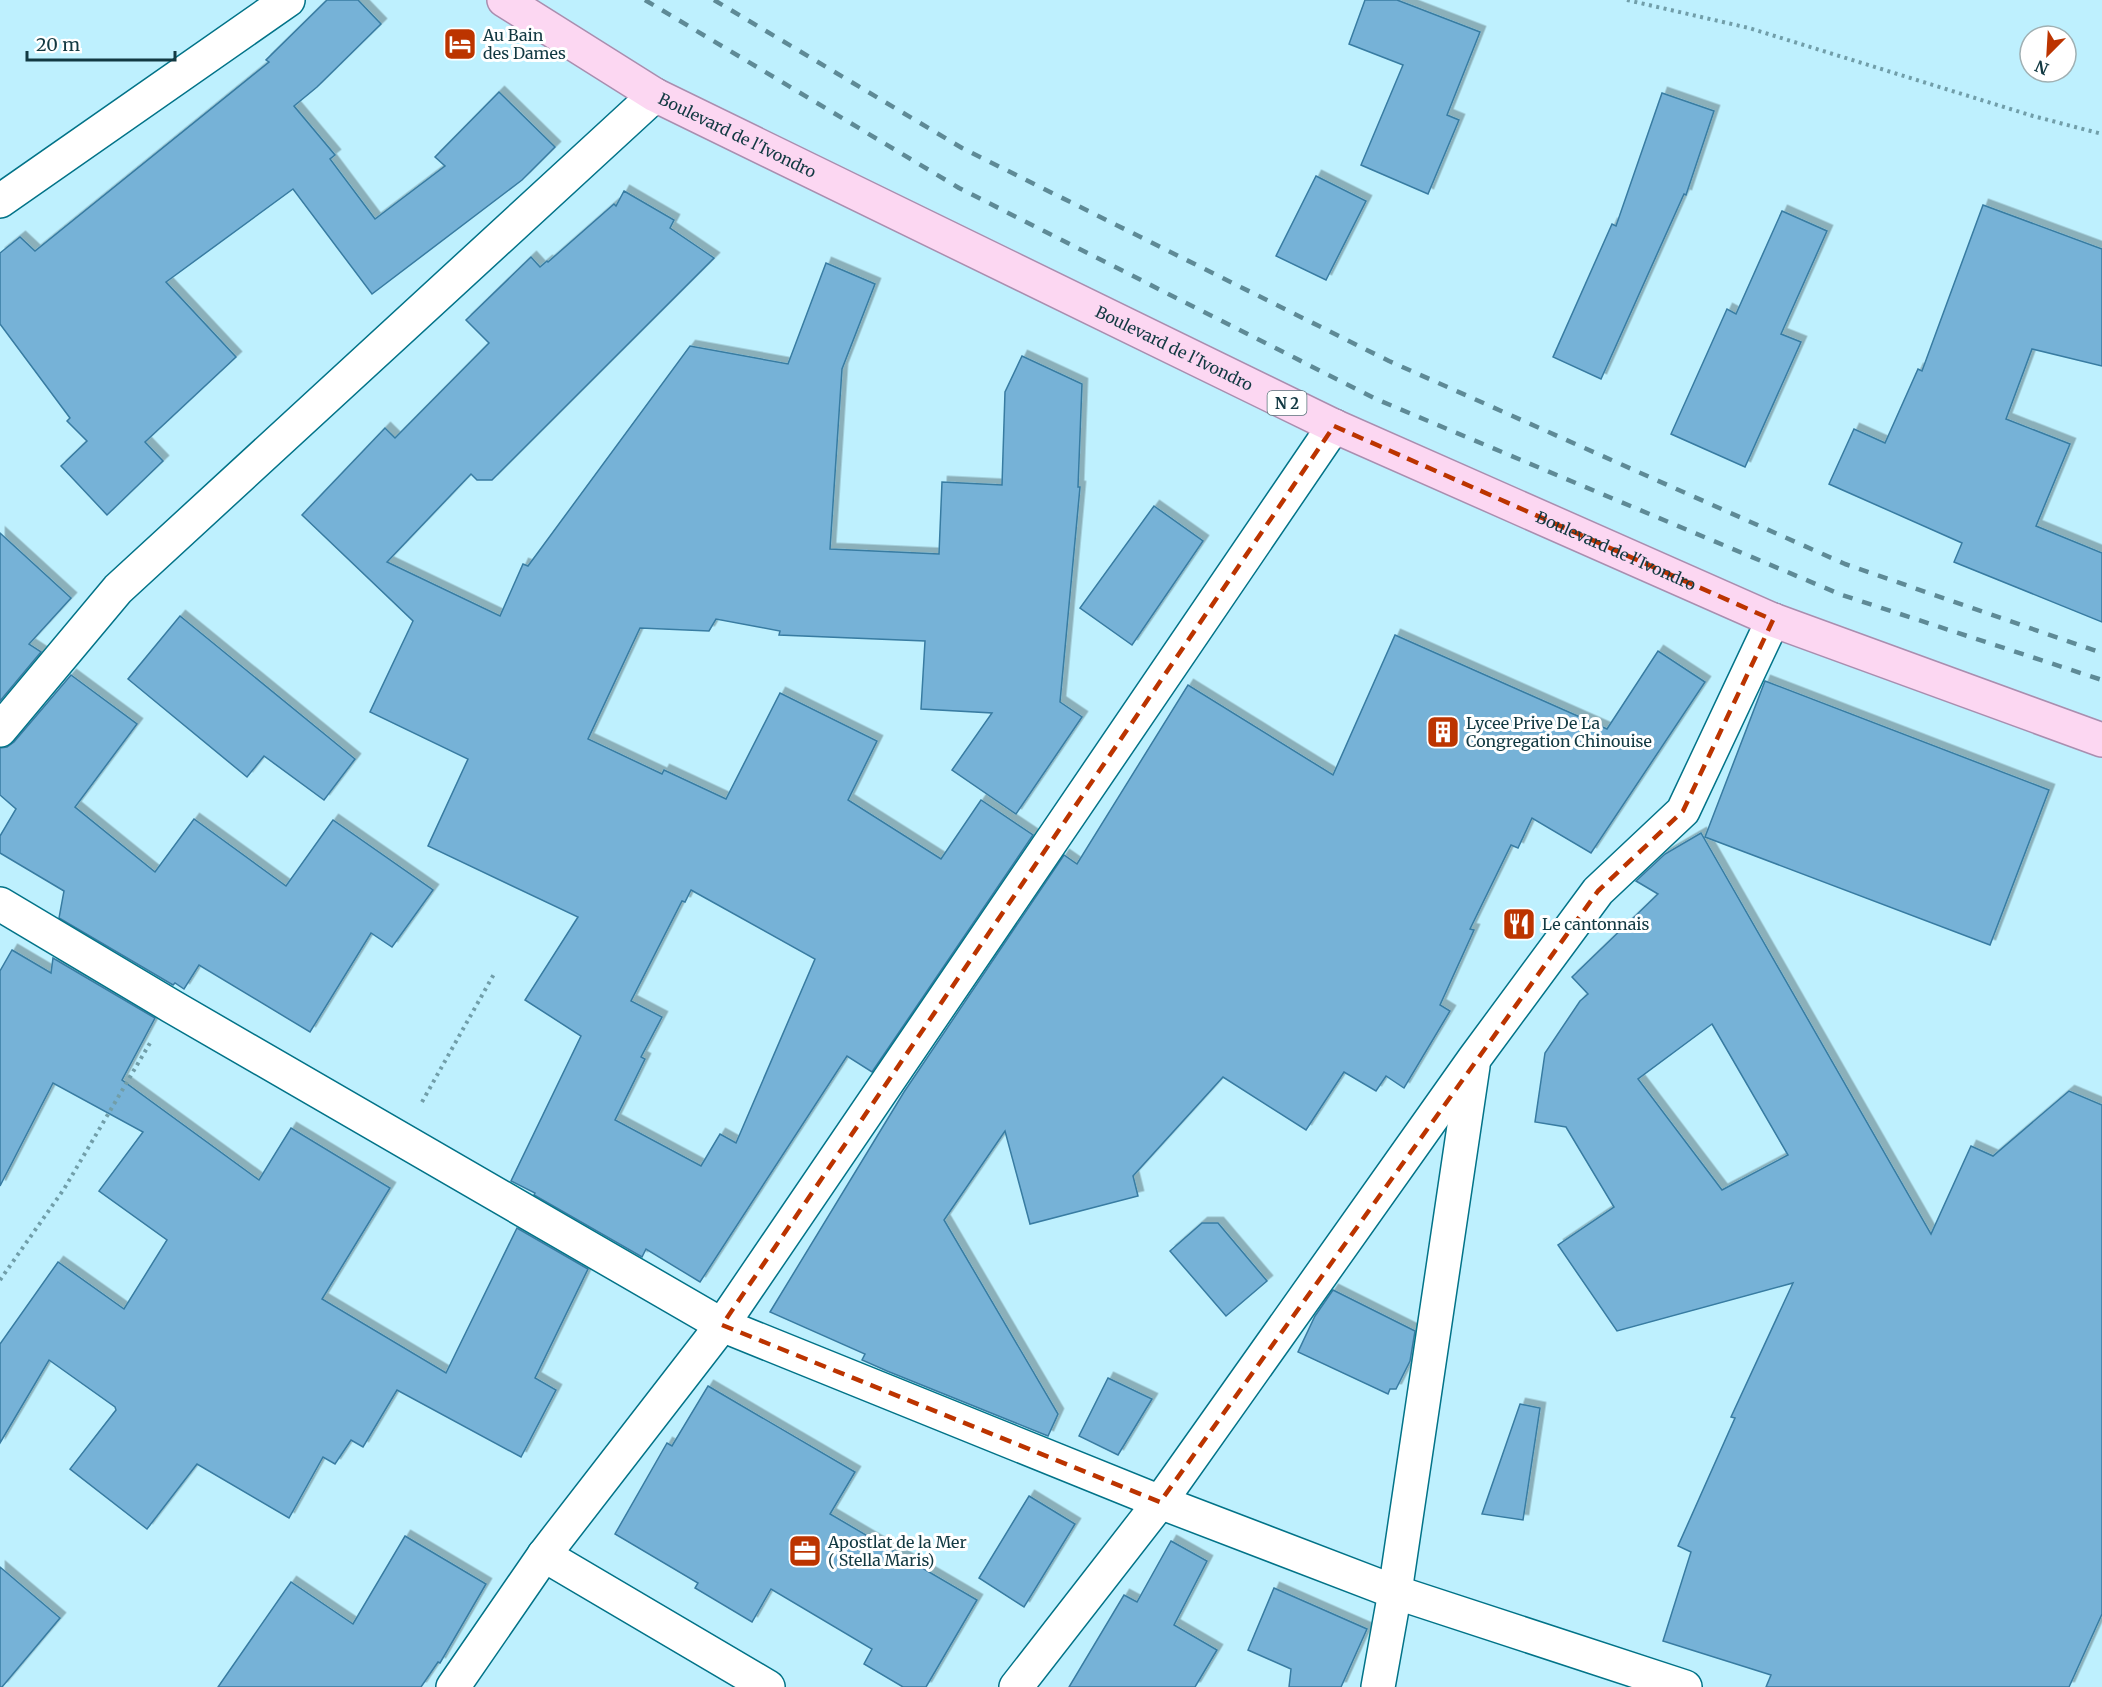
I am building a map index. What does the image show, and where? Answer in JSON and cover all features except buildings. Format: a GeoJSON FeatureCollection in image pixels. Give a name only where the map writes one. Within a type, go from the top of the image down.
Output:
{"type":"FeatureCollection","features":[{"type":"Feature","properties":{"kind":"main road","name":"Boulevard de l'Ivondro"},"geometry":{"type":"LineString","coordinates":[[504,0],[655,95],[1334,426],[1773,620],[2102,740]]}},
{"type":"Feature","properties":{"kind":"street"},"geometry":{"type":"LineString","coordinates":[[0,201],[288,0]]}},
{"type":"Feature","properties":{"kind":"street"},"geometry":{"type":"LineString","coordinates":[[0,730],[118,589],[655,95]]}},
{"type":"Feature","properties":{"kind":"street"},"geometry":{"type":"LineString","coordinates":[[453,1687],[544,1555],[722,1325],[1334,426]]}},
{"type":"Feature","properties":{"kind":"street"},"geometry":{"type":"LineString","coordinates":[[1016,1687],[1160,1502],[1474,1059],[1598,891],[1683,811],[1773,620]]}},
{"type":"Feature","properties":{"kind":"street"},"geometry":{"type":"LineString","coordinates":[[0,904],[171,1006],[722,1325],[1160,1502],[1395,1592],[1685,1687]]}},
{"type":"Feature","properties":{"kind":"street"},"geometry":{"type":"LineString","coordinates":[[1378,1687],[1395,1592],[1474,1059]]}},
{"type":"Feature","properties":{"kind":"street"},"geometry":{"type":"LineString","coordinates":[[544,1555],[768,1687]]}},
{"type":"Feature","properties":{"kind":"path"},"geometry":{"type":"LineString","coordinates":[[1627,0],[1749,28],[2033,116],[2102,134]]}},
{"type":"Feature","properties":{"kind":"path"},"geometry":{"type":"LineString","coordinates":[[401,1140],[494,974]]}},
{"type":"Feature","properties":{"kind":"path"},"geometry":{"type":"LineString","coordinates":[[0,1280],[64,1189],[171,1006]]}},
{"type":"Feature","properties":{"kind":"highlighted area"},"geometry":{"type":"Polygon","coordinates":[[[1334,426],[1773,620],[1683,811],[1598,891],[1160,1502],[722,1325],[1334,426]]]}},
{"type":"Feature","properties":{"kind":"railway"},"geometry":{"type":"LineString","coordinates":[[645,0],[959,188],[1376,399],[1842,595],[2102,680]]}},
{"type":"Feature","properties":{"kind":"railway"},"geometry":{"type":"LineString","coordinates":[[714,0],[962,148],[1389,361],[1845,564],[2102,653]]}},
{"type":"Feature","properties":{"kind":"place","name":"Au Bain des Dames"},"geometry":{"type":"Point","coordinates":[460,44]}},
{"type":"Feature","properties":{"kind":"place","name":"Lycee Prive De La Congregation Chinouise"},"geometry":{"type":"Point","coordinates":[1443,732]}},
{"type":"Feature","properties":{"kind":"place","name":"Le cantonnais"},"geometry":{"type":"Point","coordinates":[1519,924]}},
{"type":"Feature","properties":{"kind":"place","name":"Apostlat de la Mer ( Stella Maris)"},"geometry":{"type":"Point","coordinates":[805,1551]}}]}
